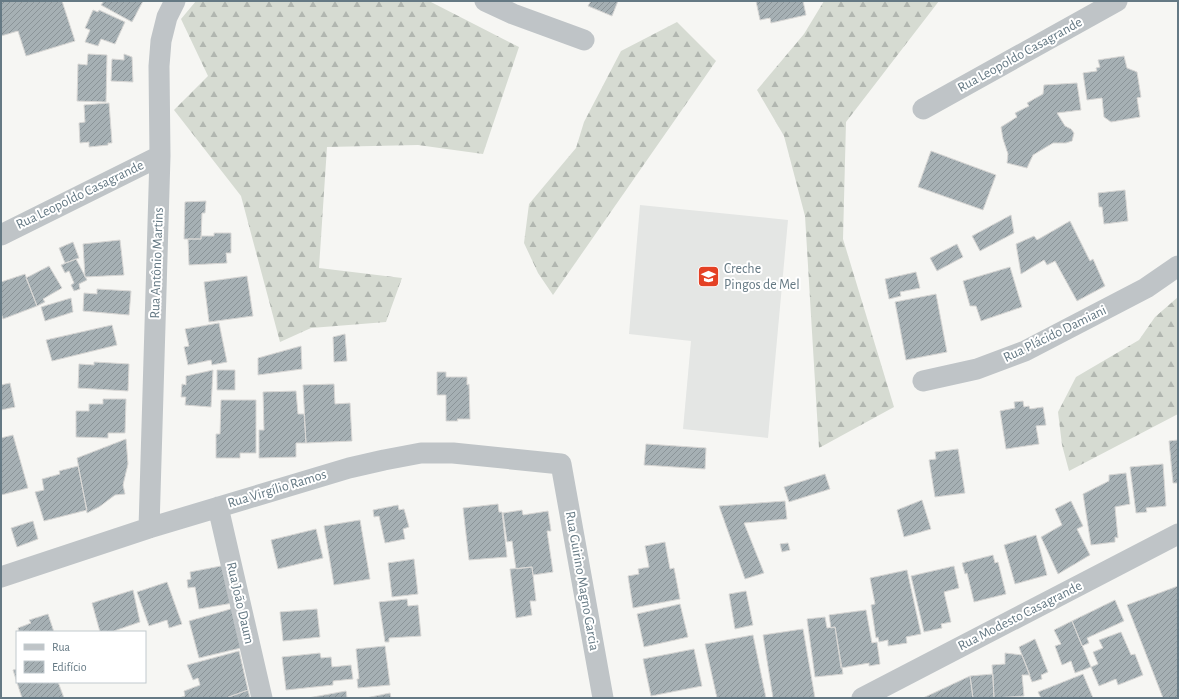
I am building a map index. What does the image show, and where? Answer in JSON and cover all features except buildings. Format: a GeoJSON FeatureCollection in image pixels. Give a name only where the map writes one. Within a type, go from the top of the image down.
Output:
{"type":"FeatureCollection","features":[{"type":"Feature","properties":{"kind":"street","name":"Rua Antônio Martins"},"geometry":{"type":"LineString","coordinates":[[148,528],[160,156],[158,66],[160,41],[167,17],[175,1]]}},
{"type":"Feature","properties":{"kind":"street"},"geometry":{"type":"LineString","coordinates":[[485,1],[513,14],[584,40]]}},
{"type":"Feature","properties":{"kind":"street","name":"Rua Leopoldo Casagrande"},"geometry":{"type":"LineString","coordinates":[[923,109],[1117,1]]}},
{"type":"Feature","properties":{"kind":"street","name":"Rua Leopoldo Casagrande"},"geometry":{"type":"LineString","coordinates":[[1,235],[160,156]]}},
{"type":"Feature","properties":{"kind":"street","name":"Rua Plácido Damiani"},"geometry":{"type":"LineString","coordinates":[[923,381],[977,369],[1025,351],[1146,288],[1178,266]]}},
{"type":"Feature","properties":{"kind":"street","name":"Rua Virgílio Ramos"},"geometry":{"type":"LineString","coordinates":[[1,577],[148,528],[349,468],[421,453],[453,453],[561,464]]}},
{"type":"Feature","properties":{"kind":"street","name":"Rua Guirino Magno Garcia"},"geometry":{"type":"LineString","coordinates":[[561,464],[602,698]]}},
{"type":"Feature","properties":{"kind":"street","name":"Rua João Daum"},"geometry":{"type":"LineString","coordinates":[[218,507],[262,698]]}},
{"type":"Feature","properties":{"kind":"street","name":"Rua Modesto Casagrande"},"geometry":{"type":"LineString","coordinates":[[862,698],[1178,534]]}},
{"type":"Feature","properties":{"kind":"shaded area","name":"Creche Pingos de Mel"},"geometry":{"type":"Polygon","coordinates":[[[640,205],[788,220],[768,438],[683,429],[691,341],[629,334],[640,205]]]}},
{"type":"Feature","properties":{"kind":"green space"},"geometry":{"type":"Polygon","coordinates":[[[196,1],[429,1],[519,47],[483,154],[418,145],[327,147],[319,268],[402,278],[386,322],[311,328],[280,342],[241,196],[174,110],[208,76],[181,19],[196,1]]]}},
{"type":"Feature","properties":{"kind":"green space"},"geometry":{"type":"Polygon","coordinates":[[[824,1],[939,1],[846,122],[843,239],[894,407],[819,448],[805,216],[784,136],[757,90],[804,34],[824,1]]]}},
{"type":"Feature","properties":{"kind":"green space"},"geometry":{"type":"Polygon","coordinates":[[[677,22],[716,61],[553,295],[538,273],[524,243],[529,204],[576,148],[584,122],[621,51],[677,22]]]}},
{"type":"Feature","properties":{"kind":"green space"},"geometry":{"type":"Polygon","coordinates":[[[1178,297],[1178,414],[1069,471],[1062,445],[1058,412],[1076,377],[1139,340],[1155,317],[1178,297]]]}},
{"type":"Feature","properties":{"kind":"place","name":"Creche Pingos de Mel"},"geometry":{"type":"Point","coordinates":[708,277]}}]}
